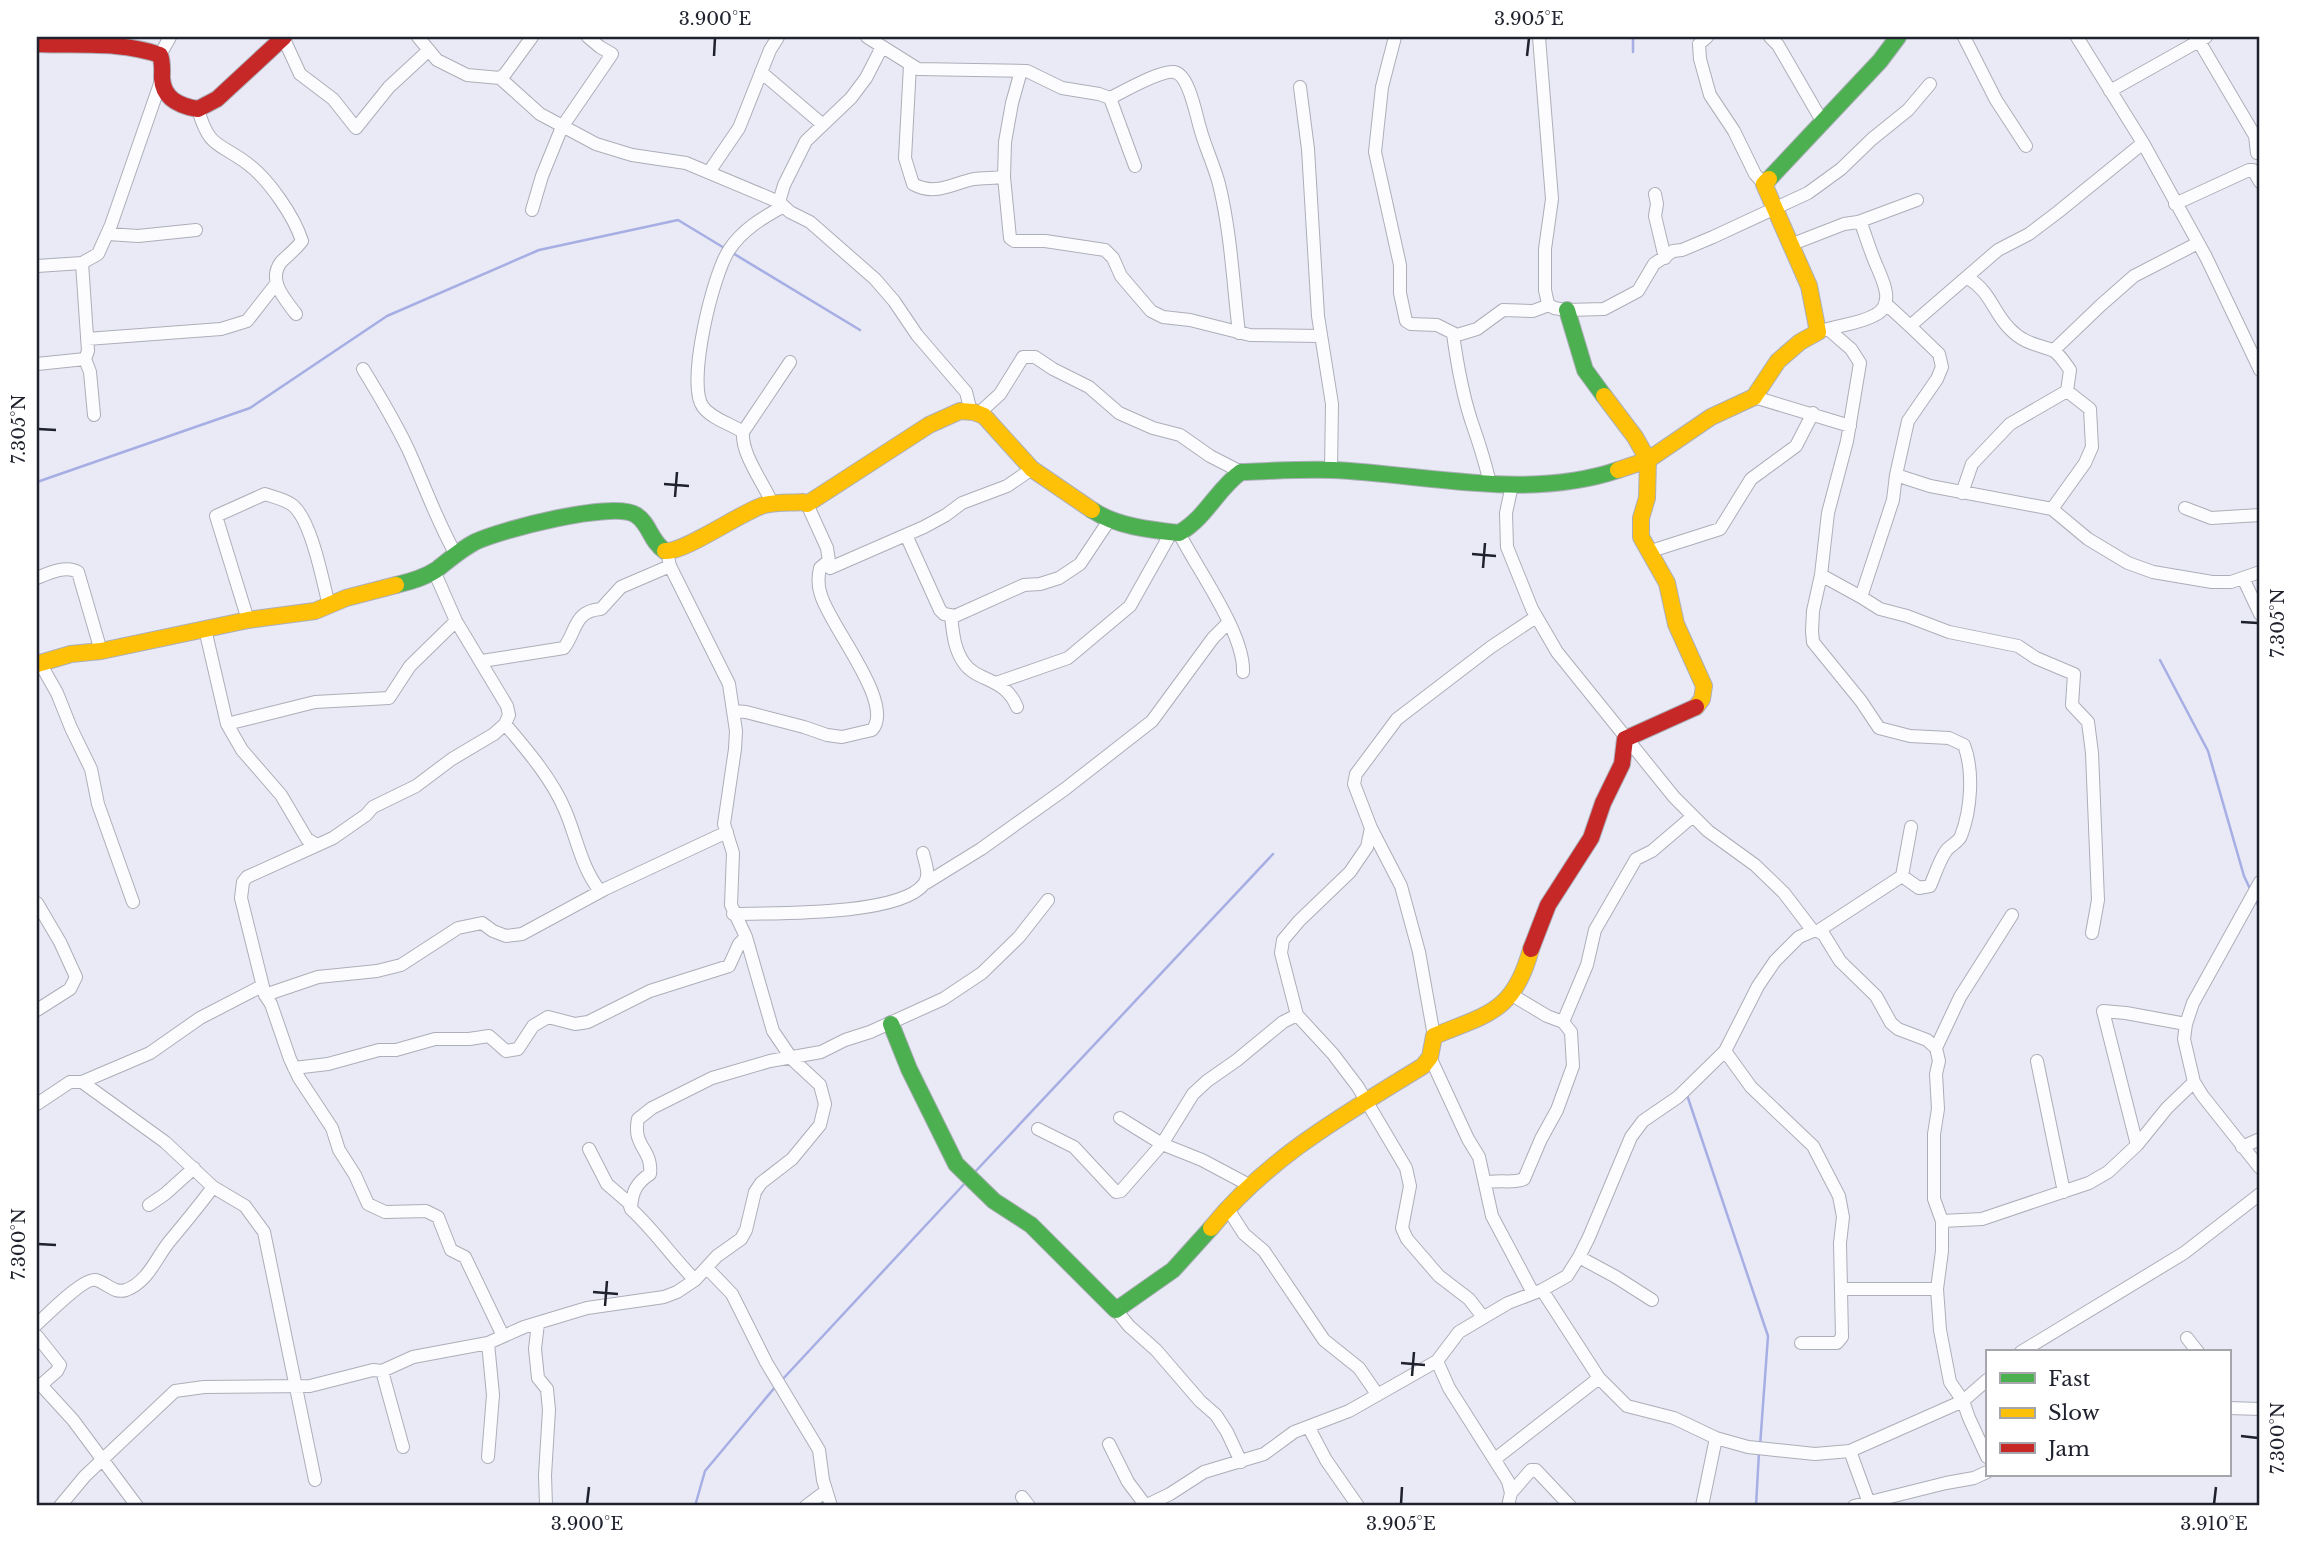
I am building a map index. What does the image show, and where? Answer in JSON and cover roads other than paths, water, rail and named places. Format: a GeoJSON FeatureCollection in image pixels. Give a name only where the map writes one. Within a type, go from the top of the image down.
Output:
{"type":"FeatureCollection","features":[{"type":"Feature","properties":{"kind":"street"},"geometry":{"type":"LineString","coordinates":[[160,55],[170,37]]}},
{"type":"Feature","properties":{"kind":"street"},"geometry":{"type":"LineString","coordinates":[[160,55],[163,62],[163,89],[169,98],[176,103],[198,109],[217,99],[283,37],[300,74],[333,99],[356,128],[389,87],[429,50]]}},
{"type":"Feature","properties":{"kind":"street"},"geometry":{"type":"LineString","coordinates":[[418,37],[437,60],[458,72],[500,78],[540,114],[610,150],[686,163],[781,204],[810,222],[874,279],[894,301],[917,335],[966,392],[974,413]]}},
{"type":"Feature","properties":{"kind":"street"},"geometry":{"type":"LineString","coordinates":[[500,78],[531,37]]}},
{"type":"Feature","properties":{"kind":"street"},"geometry":{"type":"LineString","coordinates":[[532,210],[562,127],[612,54],[588,37]]}},
{"type":"Feature","properties":{"kind":"street"},"geometry":{"type":"LineString","coordinates":[[709,172],[739,128],[770,50],[778,37]]}},
{"type":"Feature","properties":{"kind":"street"},"geometry":{"type":"LineString","coordinates":[[867,37],[910,65],[927,70],[1021,71],[1062,88],[1110,98],[1159,75],[1174,72],[1182,75],[1189,88],[1218,181],[1230,239],[1240,333]]}},
{"type":"Feature","properties":{"kind":"street"},"geometry":{"type":"LineString","coordinates":[[1395,37],[1382,87],[1375,152],[1400,265],[1400,293],[1406,321],[1437,326],[1453,334],[1477,329],[1503,310],[1533,311],[1549,305],[1567,310],[1604,309],[1638,291],[1654,264],[1673,251],[1682,250],[1808,193],[1841,169],[1908,110],[1930,84]]}},
{"type":"Feature","properties":{"kind":"street"},"geometry":{"type":"LineString","coordinates":[[1539,37],[1552,199],[1545,249],[1545,290],[1549,305]]}},
{"type":"Feature","properties":{"kind":"street"},"geometry":{"type":"LineString","coordinates":[[1707,37],[1699,44],[1700,59],[1710,95],[1734,131],[1755,174],[1764,184],[1790,245],[1807,276],[1823,331],[1851,349],[1860,363],[1850,426],[1828,513],[1821,575],[1812,611],[1813,642],[1861,701],[1879,728],[1910,736],[1950,738],[1964,745],[1967,752],[1970,773],[1967,813],[1960,839],[1946,851],[1930,886],[1919,888],[1902,876]]}},
{"type":"Feature","properties":{"kind":"street"},"geometry":{"type":"LineString","coordinates":[[1770,37],[1778,45],[1822,121]]}},
{"type":"Feature","properties":{"kind":"street"},"geometry":{"type":"LineString","coordinates":[[1764,184],[1880,61],[1898,37]]}},
{"type":"Feature","properties":{"kind":"street"},"geometry":{"type":"LineString","coordinates":[[1964,37],[1996,100],[2025,146]]}},
{"type":"Feature","properties":{"kind":"street"},"geometry":{"type":"LineString","coordinates":[[2077,37],[2143,143],[2198,243],[2260,370]]}},
{"type":"Feature","properties":{"kind":"street"},"geometry":{"type":"LineString","coordinates":[[2110,91],[2202,39],[2255,136],[2257,153]]}},
{"type":"Feature","properties":{"kind":"street"},"geometry":{"type":"LineString","coordinates":[[37,44],[129,46],[160,55]]}},
{"type":"Feature","properties":{"kind":"street"},"geometry":{"type":"LineString","coordinates":[[743,432],[711,415],[699,399],[698,377],[706,312],[719,268],[738,238],[781,204],[799,152],[822,124],[851,98],[866,78],[882,47]]}},
{"type":"Feature","properties":{"kind":"street"},"geometry":{"type":"LineString","coordinates":[[910,65],[905,158],[912,184],[924,191],[975,179],[1004,177]]}},
{"type":"Feature","properties":{"kind":"street"},"geometry":{"type":"LineString","coordinates":[[1021,71],[1005,142],[1004,177],[1010,238],[1014,241],[1045,241],[1105,250],[1113,258],[1121,276],[1151,311],[1163,317],[1191,320],[1240,333],[1320,337]]}},
{"type":"Feature","properties":{"kind":"street"},"geometry":{"type":"LineString","coordinates":[[761,72],[822,124]]}},
{"type":"Feature","properties":{"kind":"street"},"geometry":{"type":"LineString","coordinates":[[37,266],[82,263],[98,254],[108,234],[162,78]]}},
{"type":"Feature","properties":{"kind":"street"},"geometry":{"type":"LineString","coordinates":[[1300,87],[1308,149],[1320,337],[1332,404],[1331,470]]}},
{"type":"Feature","properties":{"kind":"street"},"geometry":{"type":"LineString","coordinates":[[152,107],[169,98]]}},
{"type":"Feature","properties":{"kind":"street"},"geometry":{"type":"LineString","coordinates":[[1110,98],[1135,166]]}},
{"type":"Feature","properties":{"kind":"street"},"geometry":{"type":"LineString","coordinates":[[198,109],[206,133],[214,143],[248,164],[289,213],[299,232],[302,241],[276,271],[276,284],[296,314]]}},
{"type":"Feature","properties":{"kind":"street"},"geometry":{"type":"LineString","coordinates":[[1910,326],[1998,250],[2029,234],[2143,143]]}},
{"type":"Feature","properties":{"kind":"street"},"geometry":{"type":"LineString","coordinates":[[2175,204],[2249,170],[2253,170],[2260,182]]}},
{"type":"Feature","properties":{"kind":"street"},"geometry":{"type":"LineString","coordinates":[[1655,194],[1655,216],[1665,258]]}},
{"type":"Feature","properties":{"kind":"street"},"geometry":{"type":"LineString","coordinates":[[1790,245],[1917,200]]}},
{"type":"Feature","properties":{"kind":"street"},"geometry":{"type":"LineString","coordinates":[[974,413],[1000,394],[1023,357],[1035,357],[1089,387],[1119,413],[1153,428],[1180,435],[1210,456],[1241,472],[1331,470],[1512,485],[1592,479],[1648,460],[1711,417],[1754,397],[1778,360],[1800,342],[1823,331],[1880,312],[1885,303],[1886,290],[1862,226],[1858,222]]}},
{"type":"Feature","properties":{"kind":"street"},"geometry":{"type":"LineString","coordinates":[[108,234],[138,236],[196,230]]}},
{"type":"Feature","properties":{"kind":"street"},"geometry":{"type":"LineString","coordinates":[[2054,351],[2134,276],[2198,243]]}},
{"type":"Feature","properties":{"kind":"street"},"geometry":{"type":"LineString","coordinates":[[82,263],[88,351],[85,359],[90,372],[94,415]]}},
{"type":"Feature","properties":{"kind":"street"},"geometry":{"type":"LineString","coordinates":[[1968,278],[1986,294],[2011,330],[2024,341],[2054,351],[2070,370],[2067,391]]}},
{"type":"Feature","properties":{"kind":"street"},"geometry":{"type":"LineString","coordinates":[[87,339],[222,329],[247,321],[276,284]]}},
{"type":"Feature","properties":{"kind":"street"},"geometry":{"type":"LineString","coordinates":[[1861,597],[1893,500],[1908,421],[1937,380],[1942,367],[1938,354],[1885,303]]}},
{"type":"Feature","properties":{"kind":"street"},"geometry":{"type":"LineString","coordinates":[[1567,310],[1585,370],[1635,437],[1648,460],[1647,498],[1641,518],[1641,537],[1667,583],[1676,624],[1704,686],[1702,699],[1696,707],[1625,739]]}},
{"type":"Feature","properties":{"kind":"street"},"geometry":{"type":"LineString","coordinates":[[1453,334],[1457,366],[1471,420],[1483,451],[1490,484]]}},
{"type":"Feature","properties":{"kind":"street"},"geometry":{"type":"LineString","coordinates":[[37,365],[85,359]]}},
{"type":"Feature","properties":{"kind":"street"},"geometry":{"type":"LineString","coordinates":[[772,503],[747,454],[743,432],[790,362]]}},
{"type":"Feature","properties":{"kind":"street"},"geometry":{"type":"LineString","coordinates":[[363,369],[381,397],[407,448],[437,522],[455,553]]}},
{"type":"Feature","properties":{"kind":"street"},"geometry":{"type":"LineString","coordinates":[[1962,493],[1972,464],[2010,424],[2067,391]]}},
{"type":"Feature","properties":{"kind":"street"},"geometry":{"type":"LineString","coordinates":[[2052,509],[2085,463],[2093,442],[2090,409],[2067,391]]}},
{"type":"Feature","properties":{"kind":"street"},"geometry":{"type":"LineString","coordinates":[[1754,397],[1850,426]]}},
{"type":"Feature","properties":{"kind":"street"},"geometry":{"type":"LineString","coordinates":[[807,504],[929,425],[960,411],[984,416],[1032,469],[1103,517],[1151,530],[1175,533],[1188,528],[1207,511],[1230,480],[1241,472]]}},
{"type":"Feature","properties":{"kind":"street"},"geometry":{"type":"LineString","coordinates":[[1648,552],[1720,528],[1751,480],[1796,446],[1813,413]]}},
{"type":"Feature","properties":{"kind":"street"},"geometry":{"type":"LineString","coordinates":[[830,568],[906,536],[946,515],[962,503],[1007,486],[1032,469]]}},
{"type":"Feature","properties":{"kind":"street"},"geometry":{"type":"LineString","coordinates":[[1896,475],[1962,493],[2052,509],[2088,539],[2128,563],[2153,572],[2212,582],[2231,582],[2260,572]]}},
{"type":"Feature","properties":{"kind":"street"},"geometry":{"type":"LineString","coordinates":[[1512,485],[1506,513],[1507,547],[1536,617],[1557,652],[1625,739],[1707,831],[1755,865],[1816,931],[1824,935],[1840,961],[1876,996],[1898,1029],[1927,1040],[1936,1048],[1939,1061],[1936,1074],[1938,1109],[1934,1133],[1934,1199],[1942,1221],[1942,1251],[1937,1289],[1940,1330],[1950,1382],[1963,1401],[1986,1455]]}},
{"type":"Feature","properties":{"kind":"street"},"geometry":{"type":"LineString","coordinates":[[248,620],[216,516],[265,494],[292,504],[301,518],[312,539],[330,606]]}},
{"type":"Feature","properties":{"kind":"street"},"geometry":{"type":"LineString","coordinates":[[482,661],[564,648],[580,616],[589,610],[601,609],[627,584],[698,538],[772,503],[807,504],[827,548],[830,568]]}},
{"type":"Feature","properties":{"kind":"street"},"geometry":{"type":"LineString","coordinates":[[2185,508],[2211,518],[2260,515]]}},
{"type":"Feature","properties":{"kind":"street"},"geometry":{"type":"LineString","coordinates":[[60,1506],[85,1476],[175,1391],[204,1387],[310,1386],[373,1370],[382,1371],[413,1357],[488,1343],[538,1323],[587,1308],[664,1297],[677,1292],[695,1280],[708,1269],[717,1256],[740,1239],[746,1230],[755,1192],[792,1159],[820,1125],[825,1104],[820,1085],[792,1059],[773,1031],[746,937],[733,914],[733,853],[727,832],[726,813],[735,749],[729,684],[722,664],[669,559],[656,545],[644,522],[625,510],[596,511],[513,529],[477,541],[455,553],[434,571],[410,582],[346,598],[315,611],[248,620],[101,651],[71,654],[39,663],[57,693],[90,769],[98,804],[133,902]]}},
{"type":"Feature","properties":{"kind":"street"},"geometry":{"type":"LineString","coordinates":[[906,536],[940,610],[951,616],[1024,585],[1040,584],[1059,578],[1080,564],[1110,519]]}},
{"type":"Feature","properties":{"kind":"street"},"geometry":{"type":"LineString","coordinates":[[1175,533],[1228,623],[1242,656],[1243,672]]}},
{"type":"Feature","properties":{"kind":"street"},"geometry":{"type":"LineString","coordinates":[[996,683],[1068,658],[1129,606],[1175,533]]}},
{"type":"Feature","properties":{"kind":"street"},"geometry":{"type":"LineString","coordinates":[[733,711],[842,737],[873,730],[876,726],[878,711],[873,691],[826,609],[820,593],[820,568],[826,563],[830,568]]}},
{"type":"Feature","properties":{"kind":"street"},"geometry":{"type":"LineString","coordinates":[[37,578],[72,568],[78,572],[101,651]]}},
{"type":"Feature","properties":{"kind":"street"},"geometry":{"type":"LineString","coordinates":[[434,571],[456,621],[507,706],[509,715],[505,724],[416,786],[373,807],[366,816],[317,845],[247,877],[243,882],[241,898],[264,990],[295,1068],[332,1128],[339,1150],[368,1203],[385,1212],[426,1211],[438,1217],[451,1250],[465,1257],[503,1336]]}},
{"type":"Feature","properties":{"kind":"street"},"geometry":{"type":"LineString","coordinates":[[1821,575],[1880,609],[1908,616],[1949,632],[2018,646],[2036,658],[2074,674],[2072,705],[2088,722],[2092,753],[2094,823],[2098,844],[2098,900],[2092,933]]}},
{"type":"Feature","properties":{"kind":"street"},"geometry":{"type":"LineString","coordinates":[[2243,578],[2260,614]]}},
{"type":"Feature","properties":{"kind":"street"},"geometry":{"type":"LineString","coordinates":[[951,616],[954,643],[965,665],[1006,689],[1017,707]]}},
{"type":"Feature","properties":{"kind":"street"},"geometry":{"type":"LineString","coordinates":[[1116,1310],[1174,1269],[1249,1185],[1326,1126],[1423,1066],[1430,1057],[1434,1036],[1419,952],[1401,886],[1371,828],[1354,784],[1356,774],[1397,719],[1491,647],[1536,617]]}},
{"type":"Feature","properties":{"kind":"street"},"geometry":{"type":"LineString","coordinates":[[227,724],[315,702],[389,698],[410,666],[456,621]]}},
{"type":"Feature","properties":{"kind":"street"},"geometry":{"type":"LineString","coordinates":[[733,914],[824,911],[869,906],[914,893],[1065,789],[1152,721],[1213,638],[1228,623]]}},
{"type":"Feature","properties":{"kind":"street"},"geometry":{"type":"LineString","coordinates":[[205,629],[227,724],[242,750],[281,795],[307,839],[317,845]]}},
{"type":"Feature","properties":{"kind":"street"},"geometry":{"type":"LineString","coordinates":[[505,724],[531,756],[565,809],[581,860],[600,891]]}},
{"type":"Feature","properties":{"kind":"street"},"geometry":{"type":"LineString","coordinates":[[1434,1036],[1483,1018],[1501,1007],[1512,995],[1521,981],[1532,940],[1553,895],[1593,834],[1603,800],[1626,759],[1625,739]]}},
{"type":"Feature","properties":{"kind":"street"},"geometry":{"type":"LineString","coordinates":[[1563,1022],[1587,965],[1595,930],[1636,859],[1652,851],[1693,816]]}},
{"type":"Feature","properties":{"kind":"street"},"geometry":{"type":"LineString","coordinates":[[1109,1444],[1128,1482],[1146,1506],[1204,1472],[1264,1454],[1294,1432],[1349,1411],[1437,1361],[1459,1332],[1483,1317],[1567,1276],[1579,1257],[1631,1137],[1643,1121],[1678,1097],[1725,1051],[1758,986],[1775,961],[1799,937],[1816,931],[1902,876],[1911,827]]}},
{"type":"Feature","properties":{"kind":"street"},"geometry":{"type":"LineString","coordinates":[[1371,828],[1362,858],[1283,940],[1280,953],[1297,1015],[1333,1054],[1406,1168],[1410,1186],[1402,1228],[1407,1239],[1439,1276],[1469,1300],[1483,1317]]}},
{"type":"Feature","properties":{"kind":"street"},"geometry":{"type":"LineString","coordinates":[[37,1104],[70,1082],[82,1082],[150,1053],[200,1018],[264,990],[318,977],[377,971],[401,965],[458,928],[482,923],[506,936],[522,934],[600,891],[727,832]]}},
{"type":"Feature","properties":{"kind":"street"},"geometry":{"type":"LineString","coordinates":[[923,853],[928,874],[926,883]]}},
{"type":"Feature","properties":{"kind":"street"},"geometry":{"type":"LineString","coordinates":[[2260,882],[2193,1003],[2184,1039],[2194,1082],[2260,1168]]}},
{"type":"Feature","properties":{"kind":"street"},"geometry":{"type":"LineString","coordinates":[[631,1209],[632,1194],[640,1181],[650,1174],[651,1165],[635,1133],[638,1119],[652,1108],[712,1078],[770,1060],[792,1059],[821,1052],[845,1040],[891,1024],[943,999],[982,973],[1019,937],[1048,900]]}},
{"type":"Feature","properties":{"kind":"street"},"geometry":{"type":"LineString","coordinates":[[37,903],[60,942],[76,977],[70,989],[37,1010]]}},
{"type":"Feature","properties":{"kind":"street"},"geometry":{"type":"LineString","coordinates":[[1936,1048],[1960,997],[2012,915]]}},
{"type":"Feature","properties":{"kind":"street"},"geometry":{"type":"LineString","coordinates":[[295,1068],[328,1064],[379,1050],[396,1050],[435,1039],[489,1036],[506,1051],[518,1049],[539,1020],[548,1017],[575,1024],[588,1022],[650,991],[729,966],[739,944],[746,937]]}},
{"type":"Feature","properties":{"kind":"street"},"geometry":{"type":"LineString","coordinates":[[1485,1183],[1496,1180],[1518,1181],[1528,1174],[1541,1139],[1557,1110],[1573,1066],[1572,1032],[1563,1022],[1512,995]]}},
{"type":"Feature","properties":{"kind":"street"},"geometry":{"type":"LineString","coordinates":[[2137,1145],[2103,1011],[2186,1024]]}},
{"type":"Feature","properties":{"kind":"street"},"geometry":{"type":"LineString","coordinates":[[1038,1129],[1074,1147],[1091,1162],[1116,1192],[1121,1191],[1162,1144],[1193,1094],[1283,1022],[1297,1015]]}},
{"type":"Feature","properties":{"kind":"street"},"geometry":{"type":"LineString","coordinates":[[891,1024],[909,1069],[956,1164],[994,1201],[1031,1225],[1129,1326],[1156,1350],[1199,1401],[1216,1415],[1241,1462]]}},
{"type":"Feature","properties":{"kind":"street"},"geometry":{"type":"LineString","coordinates":[[1725,1051],[1751,1087],[1813,1146],[1839,1196],[1843,1217],[1840,1243],[1841,1341],[1801,1343]]}},
{"type":"Feature","properties":{"kind":"street"},"geometry":{"type":"LineString","coordinates":[[1430,1057],[1479,1157],[1492,1216],[1537,1292],[1599,1378],[1627,1406],[1674,1418],[1716,1438],[1748,1447],[1815,1454],[1850,1451],[1963,1401],[1986,1381]]}},
{"type":"Feature","properties":{"kind":"street"},"geometry":{"type":"LineString","coordinates":[[2037,1061],[2064,1192]]}},
{"type":"Feature","properties":{"kind":"street"},"geometry":{"type":"LineString","coordinates":[[82,1082],[166,1142],[214,1187],[245,1206],[264,1232],[315,1480]]}},
{"type":"Feature","properties":{"kind":"street"},"geometry":{"type":"LineString","coordinates":[[1942,1221],[1982,1219],[2089,1183],[2108,1172],[2137,1145],[2167,1108],[2194,1082]]}},
{"type":"Feature","properties":{"kind":"street"},"geometry":{"type":"LineString","coordinates":[[1120,1118],[1162,1144],[1202,1160],[1249,1185]]}},
{"type":"Feature","properties":{"kind":"street"},"geometry":{"type":"LineString","coordinates":[[2242,1147],[2260,1139]]}},
{"type":"Feature","properties":{"kind":"street"},"geometry":{"type":"LineString","coordinates":[[589,1149],[607,1184],[629,1203],[631,1209],[695,1280]]}},
{"type":"Feature","properties":{"kind":"street"},"geometry":{"type":"LineString","coordinates":[[149,1205],[194,1168]]}},
{"type":"Feature","properties":{"kind":"street"},"geometry":{"type":"LineString","coordinates":[[37,1324],[91,1280],[116,1290],[128,1289],[149,1272],[169,1242],[214,1187]]}},
{"type":"Feature","properties":{"kind":"street"},"geometry":{"type":"LineString","coordinates":[[2024,1350],[2184,1253],[2260,1194]]}},
{"type":"Feature","properties":{"kind":"street"},"geometry":{"type":"LineString","coordinates":[[1228,1209],[1244,1234],[1264,1251],[1324,1340],[1359,1368],[1377,1394]]}},
{"type":"Feature","properties":{"kind":"street"},"geometry":{"type":"LineString","coordinates":[[1579,1257],[1652,1300]]}},
{"type":"Feature","properties":{"kind":"street"},"geometry":{"type":"LineString","coordinates":[[708,1269],[732,1294],[766,1362],[819,1450],[831,1506]]}},
{"type":"Feature","properties":{"kind":"street"},"geometry":{"type":"LineString","coordinates":[[1842,1289],[1937,1289]]}},
{"type":"Feature","properties":{"kind":"street"},"geometry":{"type":"LineString","coordinates":[[538,1323],[538,1378],[547,1389],[549,1410],[546,1506]]}},
{"type":"Feature","properties":{"kind":"street"},"geometry":{"type":"LineString","coordinates":[[37,1336],[60,1365],[39,1387],[73,1420],[137,1506]]}},
{"type":"Feature","properties":{"kind":"street"},"geometry":{"type":"LineString","coordinates":[[2187,1338],[2196,1350]]}},
{"type":"Feature","properties":{"kind":"street"},"geometry":{"type":"LineString","coordinates":[[488,1343],[493,1395],[488,1457]]}},
{"type":"Feature","properties":{"kind":"street"},"geometry":{"type":"LineString","coordinates":[[1437,1361],[1449,1388],[1508,1480],[1511,1493],[1508,1506]]}},
{"type":"Feature","properties":{"kind":"street"},"geometry":{"type":"LineString","coordinates":[[382,1371],[403,1447]]}},
{"type":"Feature","properties":{"kind":"street"},"geometry":{"type":"LineString","coordinates":[[1496,1459],[1599,1378]]}},
{"type":"Feature","properties":{"kind":"street"},"geometry":{"type":"LineString","coordinates":[[2230,1408],[2260,1409]]}},
{"type":"Feature","properties":{"kind":"street"},"geometry":{"type":"LineString","coordinates":[[1309,1428],[1326,1460],[1358,1506]]}},
{"type":"Feature","properties":{"kind":"street"},"geometry":{"type":"LineString","coordinates":[[1702,1506],[1716,1438]]}},
{"type":"Feature","properties":{"kind":"street"},"geometry":{"type":"LineString","coordinates":[[1850,1451],[1869,1503]]}},
{"type":"Feature","properties":{"kind":"street"},"geometry":{"type":"LineString","coordinates":[[1511,1493],[1531,1470],[1536,1470],[1570,1506]]}},
{"type":"Feature","properties":{"kind":"street"},"geometry":{"type":"LineString","coordinates":[[1854,1506],[1974,1478],[1986,1472]]}},
{"type":"Feature","properties":{"kind":"street"},"geometry":{"type":"LineString","coordinates":[[806,1506],[826,1491]]}},
{"type":"Feature","properties":{"kind":"waterway"},"geometry":{"type":"LineString","coordinates":[[1633,37],[1633,52]]}},
{"type":"Feature","properties":{"kind":"waterway"},"geometry":{"type":"LineString","coordinates":[[37,482],[250,408],[387,316],[539,250],[678,220],[726,249]]}},
{"type":"Feature","properties":{"kind":"waterway"},"geometry":{"type":"LineString","coordinates":[[731,252],[860,330]]}},
{"type":"Feature","properties":{"kind":"waterway"},"geometry":{"type":"LineString","coordinates":[[2160,660],[2208,751],[2244,876],[2251,891]]}},
{"type":"Feature","properties":{"kind":"waterway"},"geometry":{"type":"LineString","coordinates":[[974,1173],[1273,854]]}},
{"type":"Feature","properties":{"kind":"waterway"},"geometry":{"type":"LineString","coordinates":[[2256,900],[2260,910]]}},
{"type":"Feature","properties":{"kind":"waterway"},"geometry":{"type":"LineString","coordinates":[[1687,1095],[1768,1336],[1760,1446]]}},
{"type":"Feature","properties":{"kind":"waterway"},"geometry":{"type":"LineString","coordinates":[[781,1381],[967,1181]]}},
{"type":"Feature","properties":{"kind":"waterway"},"geometry":{"type":"LineString","coordinates":[[695,1506],[705,1471],[776,1386]]}},
{"type":"Feature","properties":{"kind":"waterway"},"geometry":{"type":"LineString","coordinates":[[1756,1506],[1759,1452]]}}]}
